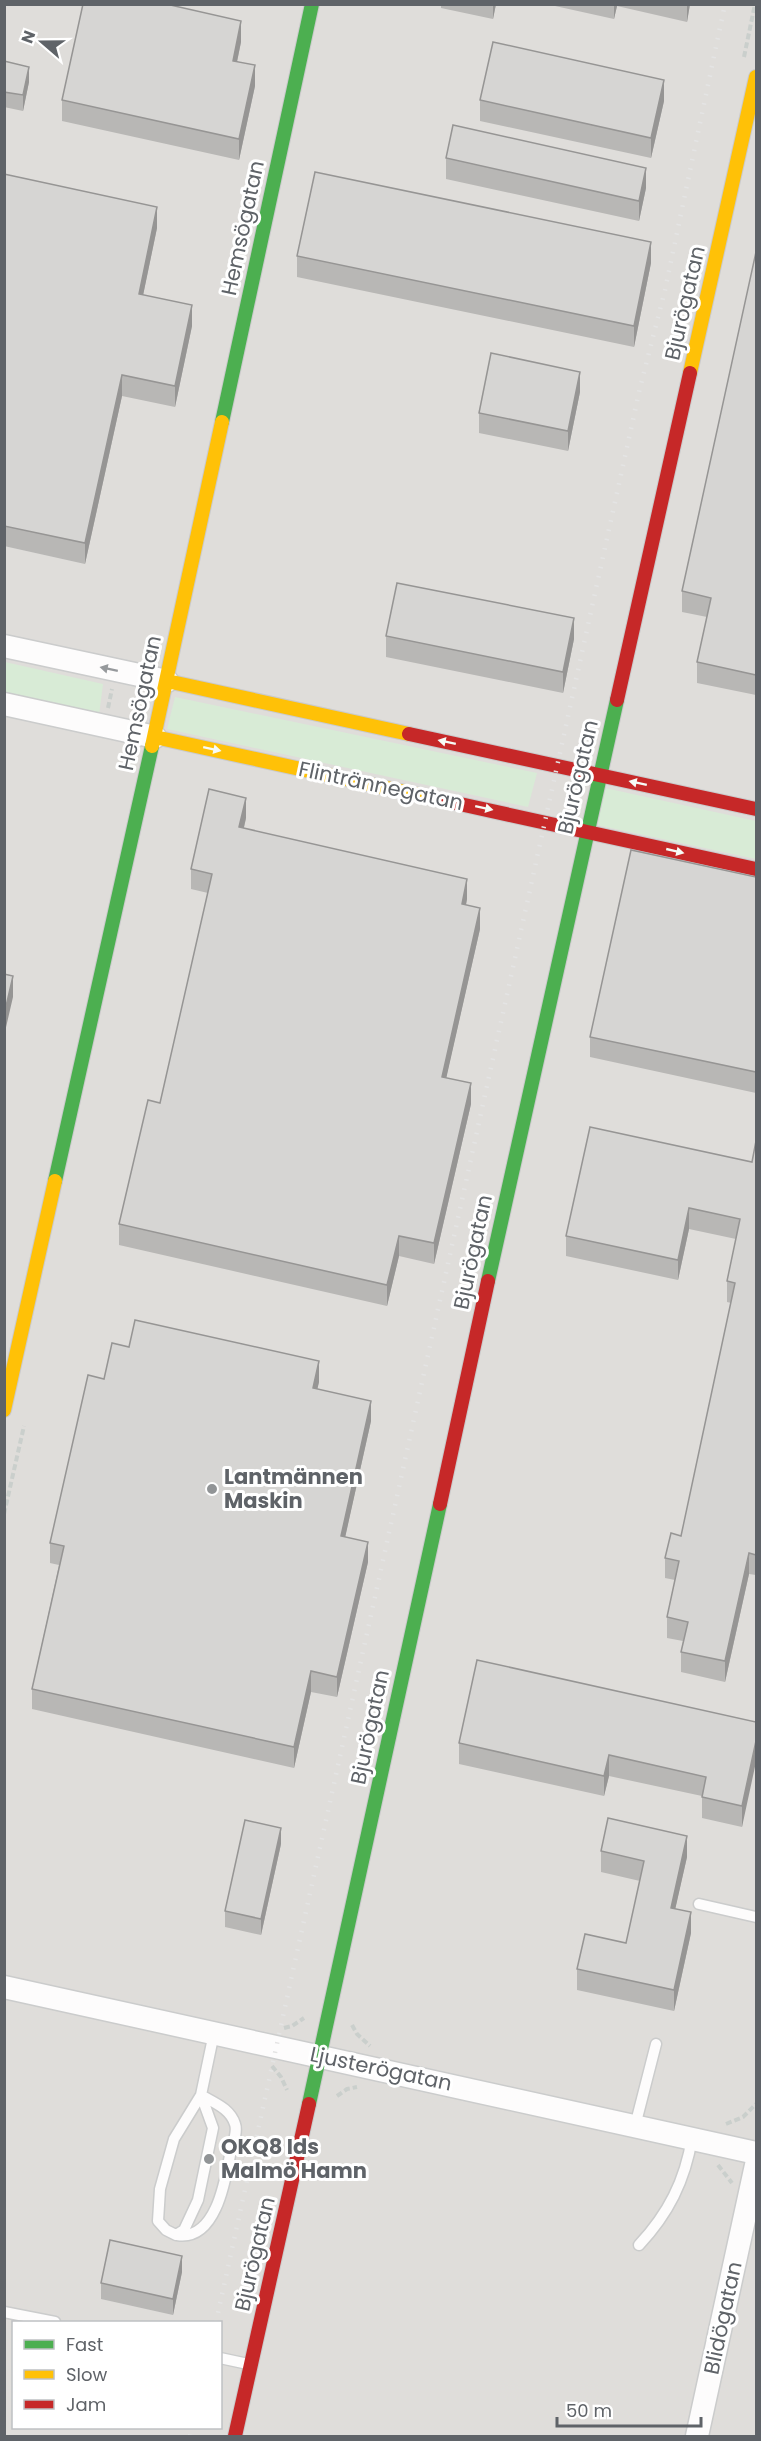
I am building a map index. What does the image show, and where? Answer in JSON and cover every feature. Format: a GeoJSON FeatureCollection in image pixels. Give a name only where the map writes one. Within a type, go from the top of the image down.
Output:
{"type":"FeatureCollection","features":[{"type":"Feature","properties":{"kind":"street","name":"Hemsögatan"},"geometry":{"type":"LineString","coordinates":[[4,1410],[155,737],[312,4]]}},
{"type":"Feature","properties":{"kind":"street","name":"Bjurögatan"},"geometry":{"type":"LineString","coordinates":[[235,2436],[320,2057],[586,831],[756,77]]}},
{"type":"Feature","properties":{"kind":"street"},"geometry":{"type":"LineString","coordinates":[[4,646],[756,809]]}},
{"type":"Feature","properties":{"kind":"street","name":"Flintrännegatan"},"geometry":{"type":"LineString","coordinates":[[4,704],[756,869]]}},
{"type":"Feature","properties":{"kind":"street","name":"Ljusterögatan"},"geometry":{"type":"LineString","coordinates":[[4,1987],[635,2126],[691,2147],[756,2153]]}},
{"type":"Feature","properties":{"kind":"street","name":"Blidögatan"},"geometry":{"type":"LineString","coordinates":[[697,2436],[756,2165]]}},
{"type":"Feature","properties":{"kind":"lane"},"geometry":{"type":"LineString","coordinates":[[699,1904],[756,1917]]}},
{"type":"Feature","properties":{"kind":"lane"},"geometry":{"type":"LineString","coordinates":[[201,2095],[228,2111],[236,2126],[224,2187],[213,2214],[199,2230],[186,2236],[176,2235],[166,2230],[158,2221],[160,2189],[174,2139],[201,2095],[214,2033]]}},
{"type":"Feature","properties":{"kind":"lane"},"geometry":{"type":"LineString","coordinates":[[635,2126],[656,2044]]}},
{"type":"Feature","properties":{"kind":"lane"},"geometry":{"type":"LineString","coordinates":[[176,2235],[184,2230],[198,2200],[213,2128],[201,2095]]}},
{"type":"Feature","properties":{"kind":"lane"},"geometry":{"type":"LineString","coordinates":[[639,2245],[658,2224],[673,2199],[691,2147]]}},
{"type":"Feature","properties":{"kind":"lane"},"geometry":{"type":"LineString","coordinates":[[4,2312],[50,2321]]}},
{"type":"Feature","properties":{"kind":"lane"},"geometry":{"type":"LineString","coordinates":[[222,2358],[251,2364]]}},
{"type":"Feature","properties":{"kind":"path"},"geometry":{"type":"LineString","coordinates":[[105,726],[116,670]]}},
{"type":"Feature","properties":{"kind":"path"},"geometry":{"type":"LineString","coordinates":[[280,2029],[292,2026],[303,2019],[308,2012]]}},
{"type":"Feature","properties":{"kind":"path"},"geometry":{"type":"LineString","coordinates":[[350,2016],[357,2034],[369,2046],[376,2049]]}},
{"type":"Feature","properties":{"kind":"path"},"geometry":{"type":"LineString","coordinates":[[331,2103],[347,2089],[360,2086]]}},
{"type":"Feature","properties":{"kind":"path"},"geometry":{"type":"LineString","coordinates":[[718,2125],[729,2124],[743,2117],[756,2104]]}},
{"type":"Feature","properties":{"kind":"path"},"geometry":{"type":"LineString","coordinates":[[691,2147],[719,2166],[735,2189]]}},
{"type":"Feature","properties":{"kind":"shaded area"},"geometry":{"type":"Polygon","coordinates":[[[5,5],[756,5],[756,2436],[5,2436],[5,5]]]}},
{"type":"Feature","properties":{"kind":"green space"},"geometry":{"type":"Polygon","coordinates":[[[5,662],[103,684],[99,715],[5,694],[5,662]]]}},
{"type":"Feature","properties":{"kind":"green space"},"geometry":{"type":"Polygon","coordinates":[[[175,697],[537,773],[528,807],[167,729],[175,697]]]}},
{"type":"Feature","properties":{"kind":"green space"},"geometry":{"type":"Polygon","coordinates":[[[605,788],[756,821],[756,859],[597,825],[605,788]]]}},
{"type":"Feature","properties":{"kind":"building"},"geometry":{"type":"Polygon","coordinates":[[[83,4],[166,4],[241,21],[233,61],[255,65],[239,139],[62,100],[83,4]]]}},
{"type":"Feature","properties":{"kind":"building"},"geometry":{"type":"Polygon","coordinates":[[[493,42],[664,80],[651,138],[480,100],[493,42]]]}},
{"type":"Feature","properties":{"kind":"building"},"geometry":{"type":"Polygon","coordinates":[[[4,61],[29,67],[23,95],[4,92],[4,61]]]}},
{"type":"Feature","properties":{"kind":"building"},"geometry":{"type":"Polygon","coordinates":[[[453,125],[646,168],[639,201],[446,158],[453,125]]]}},
{"type":"Feature","properties":{"kind":"building"},"geometry":{"type":"Polygon","coordinates":[[[315,172],[651,242],[634,326],[297,256],[315,172]]]}},
{"type":"Feature","properties":{"kind":"building"},"geometry":{"type":"Polygon","coordinates":[[[4,174],[157,207],[139,294],[192,305],[175,386],[122,375],[85,543],[4,526],[4,174]]]}},
{"type":"Feature","properties":{"kind":"building"},"geometry":{"type":"Polygon","coordinates":[[[756,252],[756,675],[697,662],[711,598],[682,591],[756,252]]]}},
{"type":"Feature","properties":{"kind":"building"},"geometry":{"type":"Polygon","coordinates":[[[491,353],[580,372],[568,431],[479,413],[491,353]]]}},
{"type":"Feature","properties":{"kind":"building"},"geometry":{"type":"Polygon","coordinates":[[[397,583],[574,618],[563,672],[386,636],[397,583]]]}},
{"type":"Feature","properties":{"kind":"building"},"geometry":{"type":"Polygon","coordinates":[[[209,789],[246,798],[239,827],[467,879],[462,904],[480,908],[442,1077],[471,1083],[434,1243],[399,1236],[387,1285],[119,1224],[148,1100],[160,1103],[212,874],[191,869],[209,789]]]}},
{"type":"Feature","properties":{"kind":"building"},"geometry":{"type":"Polygon","coordinates":[[[631,850],[756,877],[756,1072],[590,1037],[631,850]]]}},
{"type":"Feature","properties":{"kind":"building"},"geometry":{"type":"Polygon","coordinates":[[[4,974],[13,976],[4,1015],[4,974]]]}},
{"type":"Feature","properties":{"kind":"building"},"geometry":{"type":"Polygon","coordinates":[[[590,1127],[752,1162],[756,1141],[756,1555],[749,1553],[725,1661],[681,1652],[688,1622],[667,1617],[679,1561],[665,1558],[671,1533],[681,1536],[735,1283],[727,1281],[740,1219],[689,1208],[678,1260],[566,1236],[590,1127]]]}},
{"type":"Feature","properties":{"kind":"building","name":"Lantmännen Maskin"},"geometry":{"type":"Polygon","coordinates":[[[135,1320],[319,1361],[313,1388],[371,1401],[341,1536],[368,1542],[337,1677],[311,1671],[294,1747],[32,1689],[64,1546],[50,1543],[88,1375],[104,1379],[112,1343],[129,1347],[135,1320]]]}},
{"type":"Feature","properties":{"kind":"building"},"geometry":{"type":"Polygon","coordinates":[[[477,1660],[756,1722],[756,1741],[742,1806],[702,1797],[706,1777],[609,1755],[604,1776],[459,1743],[477,1660]]]}},
{"type":"Feature","properties":{"kind":"building"},"geometry":{"type":"Polygon","coordinates":[[[608,1818],[687,1836],[671,1908],[691,1912],[674,1990],[577,1969],[585,1934],[626,1943],[644,1861],[601,1851],[608,1818]]]}},
{"type":"Feature","properties":{"kind":"building"},"geometry":{"type":"Polygon","coordinates":[[[245,1820],[281,1828],[261,1919],[225,1911],[245,1820]]]}},
{"type":"Feature","properties":{"kind":"building"},"geometry":{"type":"Polygon","coordinates":[[[110,2240],[182,2256],[173,2299],[101,2283],[110,2240]]]}},
{"type":"Feature","properties":{"kind":"railway"},"geometry":{"type":"LineString","coordinates":[[216,2321],[640,388],[665,290],[725,4]]}},
{"type":"Feature","properties":{"kind":"railway"},"geometry":{"type":"LineString","coordinates":[[190,2436],[192,2429]]}},
{"type":"Feature","properties":{"kind":"traffic: fast"},"geometry":{"type":"LineString","coordinates":[[222,422],[312,4]]}},
{"type":"Feature","properties":{"kind":"traffic: fast"},"geometry":{"type":"LineString","coordinates":[[488,1281],[617,700]]}},
{"type":"Feature","properties":{"kind":"traffic: fast"},"geometry":{"type":"LineString","coordinates":[[55,1181],[152,746]]}},
{"type":"Feature","properties":{"kind":"traffic: fast"},"geometry":{"type":"LineString","coordinates":[[309,2104],[440,1504]]}},
{"type":"Feature","properties":{"kind":"traffic: slow"},"geometry":{"type":"LineString","coordinates":[[690,373],[756,77]]}},
{"type":"Feature","properties":{"kind":"traffic: slow"},"geometry":{"type":"LineString","coordinates":[[152,746],[222,422]]}},
{"type":"Feature","properties":{"kind":"traffic: slow"},"geometry":{"type":"LineString","coordinates":[[167,681],[409,734]]}},
{"type":"Feature","properties":{"kind":"traffic: slow"},"geometry":{"type":"LineString","coordinates":[[155,737],[437,799]]}},
{"type":"Feature","properties":{"kind":"traffic: slow"},"geometry":{"type":"LineString","coordinates":[[4,1410],[55,1181]]}},
{"type":"Feature","properties":{"kind":"traffic: jam"},"geometry":{"type":"LineString","coordinates":[[617,700],[690,373]]}},
{"type":"Feature","properties":{"kind":"traffic: jam"},"geometry":{"type":"LineString","coordinates":[[409,734],[756,809]]}},
{"type":"Feature","properties":{"kind":"traffic: jam"},"geometry":{"type":"LineString","coordinates":[[437,799],[756,869]]}},
{"type":"Feature","properties":{"kind":"traffic: jam"},"geometry":{"type":"LineString","coordinates":[[440,1504],[488,1281]]}},
{"type":"Feature","properties":{"kind":"traffic: jam"},"geometry":{"type":"LineString","coordinates":[[235,2436],[309,2104]]}},
{"type":"Feature","properties":{"kind":"place","name":"Lantmännen Maskin"},"geometry":{"type":"Point","coordinates":[212,1489]}},
{"type":"Feature","properties":{"kind":"place","name":"OKQ8 Ids Malmö Hamn"},"geometry":{"type":"Point","coordinates":[209,2159]}}]}
